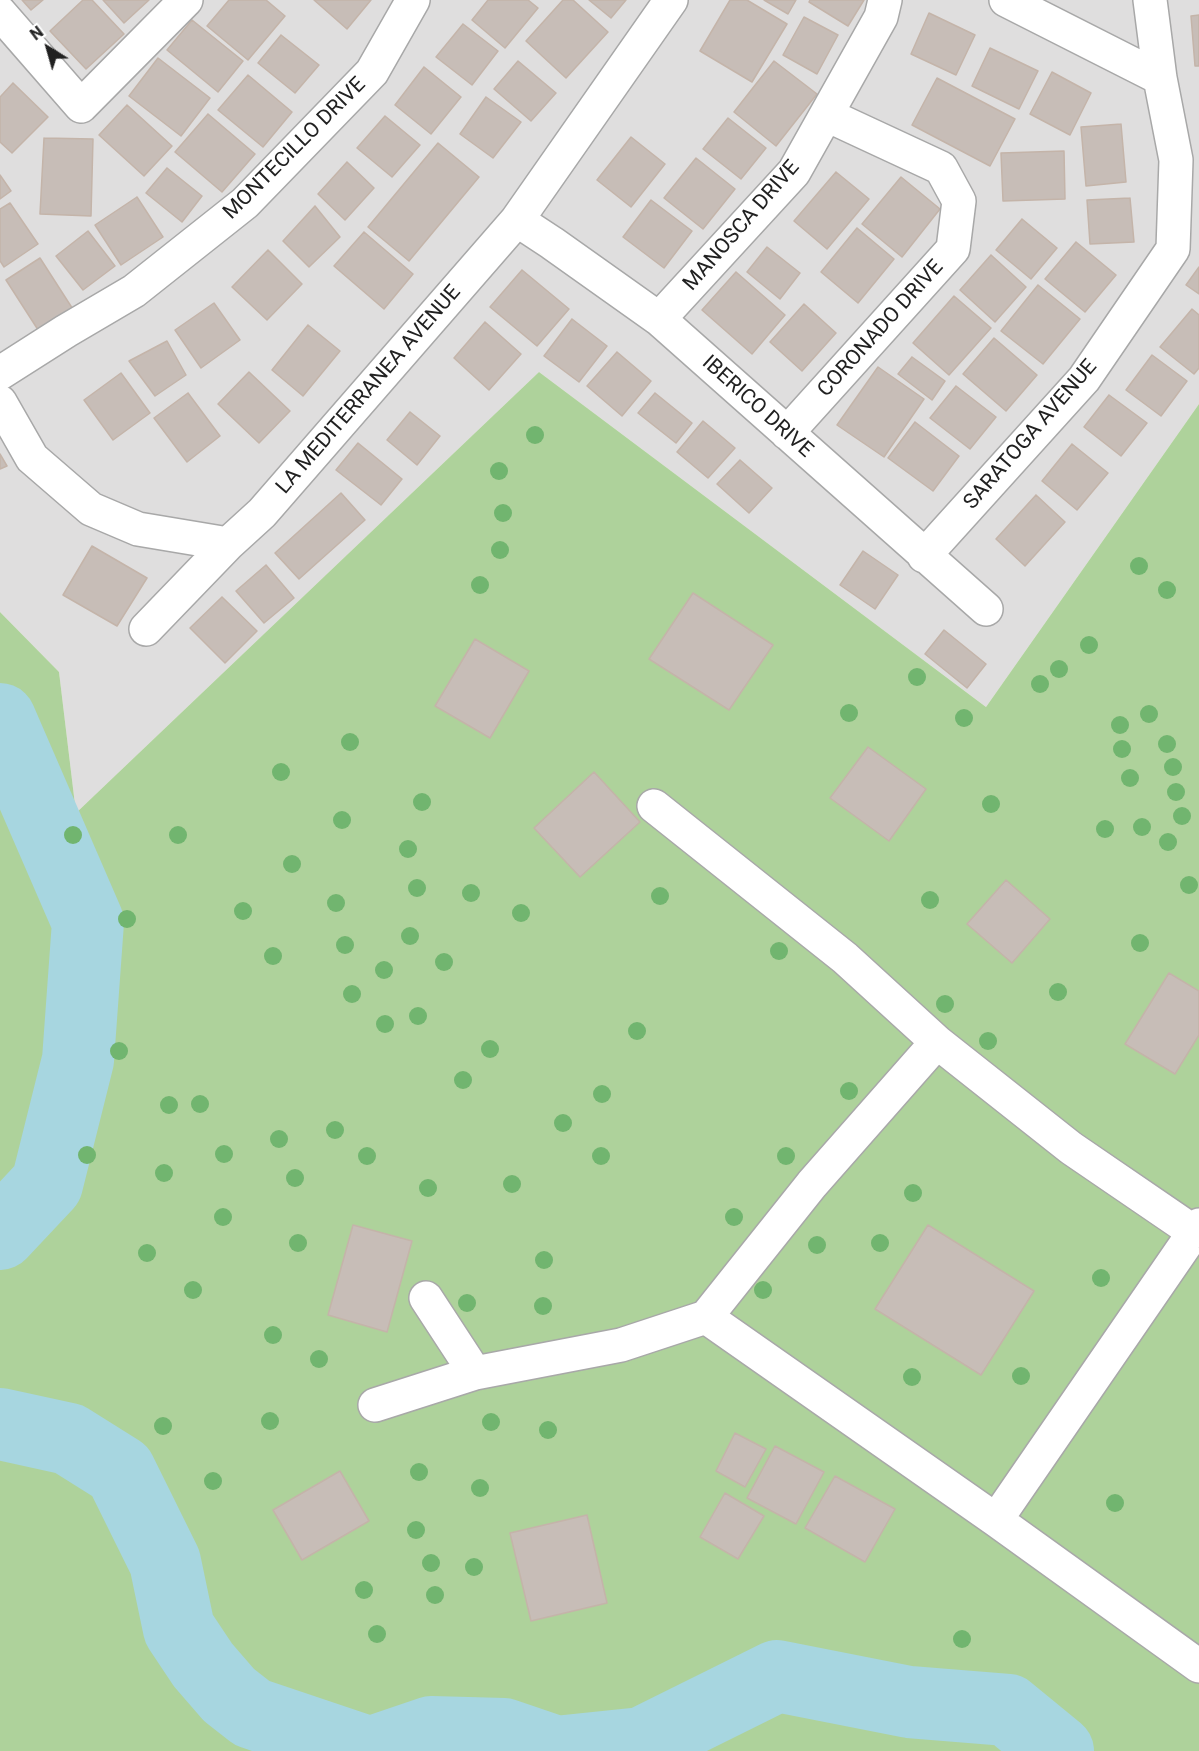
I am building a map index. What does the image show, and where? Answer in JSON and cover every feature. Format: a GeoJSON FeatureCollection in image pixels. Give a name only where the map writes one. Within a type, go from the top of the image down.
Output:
{"type":"FeatureCollection","features":[{"type":"Feature","properties":{"kind":"street"},"geometry":{"type":"LineString","coordinates":[[0,13],[81,106],[186,0]]}},
{"type":"Feature","properties":{"kind":"street","name":"MONTECILLO DRIVE"},"geometry":{"type":"LineString","coordinates":[[0,373],[134,291],[245,203],[372,72],[413,0]]}},
{"type":"Feature","properties":{"kind":"street","name":"LA MEDITERRANEA AVENUE"},"geometry":{"type":"LineString","coordinates":[[146,629],[228,544],[262,513],[517,220],[671,0]]}},
{"type":"Feature","properties":{"kind":"street","name":"MANOSCA DRIVE"},"geometry":{"type":"LineString","coordinates":[[659,319],[794,172],[881,17],[885,0]]}},
{"type":"Feature","properties":{"kind":"street"},"geometry":{"type":"LineString","coordinates":[[1006,0],[1160,78]]}},
{"type":"Feature","properties":{"kind":"street","name":"SARATOGA AVENUE"},"geometry":{"type":"LineString","coordinates":[[924,556],[1084,378],[1173,249],[1176,160],[1160,78],[1150,0]]}},
{"type":"Feature","properties":{"kind":"street","name":"CORONADO DRIVE"},"geometry":{"type":"LineString","coordinates":[[787,433],[953,249],[959,201],[941,168],[827,115]]}},
{"type":"Feature","properties":{"kind":"street","name":"IBERICO DRIVE"},"geometry":{"type":"LineString","coordinates":[[517,220],[659,319],[986,609]]}},
{"type":"Feature","properties":{"kind":"street"},"geometry":{"type":"LineString","coordinates":[[0,402],[32,458],[91,509],[138,530],[228,544]]}},
{"type":"Feature","properties":{"kind":"street"},"geometry":{"type":"LineString","coordinates":[[654,806],[845,958],[937,1042],[1071,1148],[1197,1228],[996,1520]]}},
{"type":"Feature","properties":{"kind":"street"},"geometry":{"type":"LineString","coordinates":[[375,1405],[475,1373],[621,1345],[706,1317],[812,1184],[937,1042]]}},
{"type":"Feature","properties":{"kind":"street"},"geometry":{"type":"LineString","coordinates":[[426,1298],[475,1373]]}},
{"type":"Feature","properties":{"kind":"street"},"geometry":{"type":"LineString","coordinates":[[706,1317],[996,1520],[1199,1666]]}},
{"type":"Feature","properties":{"kind":"shaded area"},"geometry":{"type":"Polygon","coordinates":[[[0,0],[1199,0],[1199,404],[986,707],[539,372],[76,813],[59,672],[0,612],[0,0]]]}},
{"type":"Feature","properties":{"kind":"green space"},"geometry":{"type":"Polygon","coordinates":[[[539,372],[986,707],[1199,404],[1199,1751],[0,1751],[0,612],[59,672],[76,813],[539,372]]]}},
{"type":"Feature","properties":{"kind":"building"},"geometry":{"type":"Polygon","coordinates":[[[22,0],[43,0],[31,10],[22,0]]]}},
{"type":"Feature","properties":{"kind":"building"},"geometry":{"type":"Polygon","coordinates":[[[83,0],[92,0],[124,34],[86,69],[50,31],[83,0]]]}},
{"type":"Feature","properties":{"kind":"building"},"geometry":{"type":"Polygon","coordinates":[[[103,0],[149,0],[124,23],[103,0]]]}},
{"type":"Feature","properties":{"kind":"building"},"geometry":{"type":"Polygon","coordinates":[[[229,0],[266,0],[285,16],[248,60],[207,26],[229,0]]]}},
{"type":"Feature","properties":{"kind":"building"},"geometry":{"type":"Polygon","coordinates":[[[314,0],[371,0],[347,29],[314,0]]]}},
{"type":"Feature","properties":{"kind":"building"},"geometry":{"type":"Polygon","coordinates":[[[488,0],[528,0],[538,8],[505,48],[472,20],[488,0]]]}},
{"type":"Feature","properties":{"kind":"building"},"geometry":{"type":"Polygon","coordinates":[[[563,0],[573,0],[608,32],[566,78],[526,41],[563,0]]]}},
{"type":"Feature","properties":{"kind":"building"},"geometry":{"type":"Polygon","coordinates":[[[589,0],[626,0],[611,18],[589,0]]]}},
{"type":"Feature","properties":{"kind":"building"},"geometry":{"type":"Polygon","coordinates":[[[730,0],[747,0],[787,24],[752,82],[700,51],[730,0]]]}},
{"type":"Feature","properties":{"kind":"building"},"geometry":{"type":"Polygon","coordinates":[[[764,0],[796,0],[788,14],[764,0]]]}},
{"type":"Feature","properties":{"kind":"building"},"geometry":{"type":"Polygon","coordinates":[[[810,0],[864,0],[848,26],[809,2],[810,0]]]}},
{"type":"Feature","properties":{"kind":"building"},"geometry":{"type":"Polygon","coordinates":[[[929,13],[975,35],[956,75],[911,54],[929,13]]]}},
{"type":"Feature","properties":{"kind":"building"},"geometry":{"type":"Polygon","coordinates":[[[1199,15],[1199,66],[1195,66],[1191,16],[1199,15]]]}},
{"type":"Feature","properties":{"kind":"building"},"geometry":{"type":"Polygon","coordinates":[[[804,17],[838,35],[817,74],[783,55],[804,17]]]}},
{"type":"Feature","properties":{"kind":"building"},"geometry":{"type":"Polygon","coordinates":[[[192,20],[243,61],[218,92],[167,50],[192,20]]]}},
{"type":"Feature","properties":{"kind":"building"},"geometry":{"type":"Polygon","coordinates":[[[463,24],[498,51],[472,85],[436,57],[463,24]]]}},
{"type":"Feature","properties":{"kind":"building"},"geometry":{"type":"Polygon","coordinates":[[[281,35],[319,65],[295,93],[258,63],[281,35]]]}},
{"type":"Feature","properties":{"kind":"building"},"geometry":{"type":"Polygon","coordinates":[[[990,48],[1038,71],[1019,109],[972,86],[990,48]]]}},
{"type":"Feature","properties":{"kind":"building"},"geometry":{"type":"Polygon","coordinates":[[[158,58],[210,98],[181,136],[129,96],[158,58]]]}},
{"type":"Feature","properties":{"kind":"building"},"geometry":{"type":"Polygon","coordinates":[[[518,61],[556,93],[531,121],[494,89],[518,61]]]}},
{"type":"Feature","properties":{"kind":"building"},"geometry":{"type":"Polygon","coordinates":[[[774,61],[817,94],[776,146],[734,112],[774,61]]]}},
{"type":"Feature","properties":{"kind":"building"},"geometry":{"type":"Polygon","coordinates":[[[424,67],[461,97],[431,134],[395,105],[424,67]]]}},
{"type":"Feature","properties":{"kind":"building"},"geometry":{"type":"Polygon","coordinates":[[[1052,72],[1091,93],[1070,135],[1030,114],[1052,72]]]}},
{"type":"Feature","properties":{"kind":"building"},"geometry":{"type":"Polygon","coordinates":[[[248,75],[292,112],[263,147],[218,110],[248,75]]]}},
{"type":"Feature","properties":{"kind":"building"},"geometry":{"type":"Polygon","coordinates":[[[937,78],[1015,119],[990,166],[912,125],[937,78]]]}},
{"type":"Feature","properties":{"kind":"building"},"geometry":{"type":"Polygon","coordinates":[[[13,83],[48,117],[12,153],[0,142],[0,97],[13,83]]]}},
{"type":"Feature","properties":{"kind":"building"},"geometry":{"type":"Polygon","coordinates":[[[486,97],[521,122],[493,158],[460,134],[486,97]]]}},
{"type":"Feature","properties":{"kind":"building"},"geometry":{"type":"Polygon","coordinates":[[[127,105],[172,146],[144,176],[99,135],[127,105]]]}},
{"type":"Feature","properties":{"kind":"building"},"geometry":{"type":"Polygon","coordinates":[[[208,114],[255,154],[222,192],[175,152],[208,114]]]}},
{"type":"Feature","properties":{"kind":"building"},"geometry":{"type":"Polygon","coordinates":[[[385,116],[420,145],[392,177],[357,148],[385,116]]]}},
{"type":"Feature","properties":{"kind":"building"},"geometry":{"type":"Polygon","coordinates":[[[728,118],[766,148],[741,179],[703,149],[728,118]]]}},
{"type":"Feature","properties":{"kind":"building"},"geometry":{"type":"Polygon","coordinates":[[[1121,124],[1126,182],[1086,186],[1081,127],[1121,124]]]}},
{"type":"Feature","properties":{"kind":"building"},"geometry":{"type":"Polygon","coordinates":[[[631,137],[665,164],[631,207],[597,180],[631,137]]]}},
{"type":"Feature","properties":{"kind":"building"},"geometry":{"type":"Polygon","coordinates":[[[44,138],[93,139],[91,216],[40,214],[44,138]]]}},
{"type":"Feature","properties":{"kind":"building"},"geometry":{"type":"Polygon","coordinates":[[[438,143],[479,177],[409,261],[368,227],[438,143]]]}},
{"type":"Feature","properties":{"kind":"building"},"geometry":{"type":"Polygon","coordinates":[[[1064,151],[1065,199],[1003,201],[1001,153],[1064,151]]]}},
{"type":"Feature","properties":{"kind":"building"},"geometry":{"type":"Polygon","coordinates":[[[696,158],[735,189],[703,229],[664,198],[696,158]]]}},
{"type":"Feature","properties":{"kind":"building"},"geometry":{"type":"Polygon","coordinates":[[[347,162],[374,188],[345,220],[318,194],[347,162]]]}},
{"type":"Feature","properties":{"kind":"building"},"geometry":{"type":"Polygon","coordinates":[[[167,168],[202,196],[182,222],[146,193],[167,168]]]}},
{"type":"Feature","properties":{"kind":"building"},"geometry":{"type":"Polygon","coordinates":[[[836,172],[869,199],[827,249],[794,221],[836,172]]]}},
{"type":"Feature","properties":{"kind":"building"},"geometry":{"type":"Polygon","coordinates":[[[0,175],[11,191],[0,199],[0,175]]]}},
{"type":"Feature","properties":{"kind":"building"},"geometry":{"type":"Polygon","coordinates":[[[901,177],[940,209],[902,257],[862,224],[901,177]]]}},
{"type":"Feature","properties":{"kind":"building"},"geometry":{"type":"Polygon","coordinates":[[[137,197],[163,237],[121,265],[95,225],[137,197]]]}},
{"type":"Feature","properties":{"kind":"building"},"geometry":{"type":"Polygon","coordinates":[[[1130,198],[1134,242],[1090,244],[1087,200],[1130,198]]]}},
{"type":"Feature","properties":{"kind":"building"},"geometry":{"type":"Polygon","coordinates":[[[651,200],[692,231],[664,268],[623,237],[651,200]]]}},
{"type":"Feature","properties":{"kind":"building"},"geometry":{"type":"Polygon","coordinates":[[[10,203],[38,244],[4,267],[0,261],[0,209],[10,203]]]}},
{"type":"Feature","properties":{"kind":"building"},"geometry":{"type":"Polygon","coordinates":[[[315,206],[340,237],[309,267],[283,241],[315,206]]]}},
{"type":"Feature","properties":{"kind":"building"},"geometry":{"type":"Polygon","coordinates":[[[1022,219],[1057,248],[1031,279],[996,250],[1022,219]]]}},
{"type":"Feature","properties":{"kind":"building"},"geometry":{"type":"Polygon","coordinates":[[[857,228],[894,259],[858,303],[821,272],[857,228]]]}},
{"type":"Feature","properties":{"kind":"building"},"geometry":{"type":"Polygon","coordinates":[[[88,231],[115,266],[83,290],[56,256],[88,231]]]}},
{"type":"Feature","properties":{"kind":"building"},"geometry":{"type":"Polygon","coordinates":[[[364,232],[413,274],[384,309],[334,266],[364,232]]]}},
{"type":"Feature","properties":{"kind":"building"},"geometry":{"type":"Polygon","coordinates":[[[1076,242],[1116,275],[1085,312],[1045,279],[1076,242]]]}},
{"type":"Feature","properties":{"kind":"building"},"geometry":{"type":"Polygon","coordinates":[[[767,247],[800,273],[780,299],[747,272],[767,247]]]}},
{"type":"Feature","properties":{"kind":"building"},"geometry":{"type":"Polygon","coordinates":[[[268,250],[302,284],[267,320],[232,287],[268,250]]]}},
{"type":"Feature","properties":{"kind":"building"},"geometry":{"type":"Polygon","coordinates":[[[991,255],[1026,287],[995,322],[960,290],[991,255]]]}},
{"type":"Feature","properties":{"kind":"building"},"geometry":{"type":"Polygon","coordinates":[[[40,258],[76,314],[42,336],[6,280],[40,258]]]}},
{"type":"Feature","properties":{"kind":"building"},"geometry":{"type":"Polygon","coordinates":[[[1199,267],[1199,294],[1186,285],[1199,267]]]}},
{"type":"Feature","properties":{"kind":"building"},"geometry":{"type":"Polygon","coordinates":[[[522,270],[569,309],[537,346],[490,307],[522,270]]]}},
{"type":"Feature","properties":{"kind":"building"},"geometry":{"type":"Polygon","coordinates":[[[736,272],[785,315],[752,354],[702,310],[736,272]]]}},
{"type":"Feature","properties":{"kind":"building"},"geometry":{"type":"Polygon","coordinates":[[[1038,285],[1080,319],[1043,364],[1001,331],[1038,285]]]}},
{"type":"Feature","properties":{"kind":"building"},"geometry":{"type":"Polygon","coordinates":[[[954,296],[991,328],[949,375],[913,343],[954,296]]]}},
{"type":"Feature","properties":{"kind":"building"},"geometry":{"type":"Polygon","coordinates":[[[214,303],[240,340],[201,368],[175,330],[214,303]]]}},
{"type":"Feature","properties":{"kind":"building"},"geometry":{"type":"Polygon","coordinates":[[[804,304],[836,333],[802,371],[770,342],[804,304]]]}},
{"type":"Feature","properties":{"kind":"building"},"geometry":{"type":"Polygon","coordinates":[[[1192,309],[1199,315],[1199,368],[1194,374],[1160,347],[1192,309]]]}},
{"type":"Feature","properties":{"kind":"building"},"geometry":{"type":"Polygon","coordinates":[[[572,319],[607,346],[579,382],[544,356],[572,319]]]}},
{"type":"Feature","properties":{"kind":"building"},"geometry":{"type":"Polygon","coordinates":[[[485,322],[521,354],[489,390],[454,358],[485,322]]]}},
{"type":"Feature","properties":{"kind":"building"},"geometry":{"type":"Polygon","coordinates":[[[308,325],[340,351],[303,396],[272,370],[308,325]]]}},
{"type":"Feature","properties":{"kind":"building"},"geometry":{"type":"Polygon","coordinates":[[[994,338],[1037,375],[1006,411],[963,374],[994,338]]]}},
{"type":"Feature","properties":{"kind":"building"},"geometry":{"type":"Polygon","coordinates":[[[167,341],[186,375],[155,396],[129,361],[167,341]]]}},
{"type":"Feature","properties":{"kind":"building"},"geometry":{"type":"Polygon","coordinates":[[[617,352],[651,381],[622,416],[587,386],[617,352]]]}},
{"type":"Feature","properties":{"kind":"building"},"geometry":{"type":"Polygon","coordinates":[[[1152,355],[1187,381],[1161,416],[1126,390],[1152,355]]]}},
{"type":"Feature","properties":{"kind":"building"},"geometry":{"type":"Polygon","coordinates":[[[912,357],[945,381],[932,400],[898,374],[912,357]]]}},
{"type":"Feature","properties":{"kind":"building"},"geometry":{"type":"Polygon","coordinates":[[[878,367],[924,399],[884,457],[837,425],[878,367]]]}},
{"type":"Feature","properties":{"kind":"building"},"geometry":{"type":"Polygon","coordinates":[[[249,372],[290,411],[259,443],[218,404],[249,372]]]}},
{"type":"Feature","properties":{"kind":"building"},"geometry":{"type":"Polygon","coordinates":[[[121,373],[150,413],[113,440],[84,400],[121,373]]]}},
{"type":"Feature","properties":{"kind":"building"},"geometry":{"type":"Polygon","coordinates":[[[956,386],[996,417],[970,449],[930,418],[956,386]]]}},
{"type":"Feature","properties":{"kind":"building"},"geometry":{"type":"Polygon","coordinates":[[[188,393],[220,436],[187,462],[154,418],[188,393]]]}},
{"type":"Feature","properties":{"kind":"building"},"geometry":{"type":"Polygon","coordinates":[[[655,393],[692,423],[676,443],[638,413],[655,393]]]}},
{"type":"Feature","properties":{"kind":"building"},"geometry":{"type":"Polygon","coordinates":[[[1109,395],[1147,423],[1121,456],[1084,427],[1109,395]]]}},
{"type":"Feature","properties":{"kind":"building"},"geometry":{"type":"Polygon","coordinates":[[[410,412],[440,436],[417,465],[387,440],[410,412]]]}},
{"type":"Feature","properties":{"kind":"building"},"geometry":{"type":"Polygon","coordinates":[[[703,421],[735,448],[708,478],[677,452],[703,421]]]}},
{"type":"Feature","properties":{"kind":"building"},"geometry":{"type":"Polygon","coordinates":[[[915,422],[959,456],[933,491],[888,458],[915,422]]]}},
{"type":"Feature","properties":{"kind":"building"},"geometry":{"type":"Polygon","coordinates":[[[358,443],[402,479],[381,505],[336,470],[358,443]]]}},
{"type":"Feature","properties":{"kind":"building"},"geometry":{"type":"Polygon","coordinates":[[[1072,444],[1108,473],[1077,510],[1042,481],[1072,444]]]}},
{"type":"Feature","properties":{"kind":"building"},"geometry":{"type":"Polygon","coordinates":[[[0,454],[7,466],[0,469],[0,454]]]}},
{"type":"Feature","properties":{"kind":"building"},"geometry":{"type":"Polygon","coordinates":[[[740,460],[772,488],[749,513],[717,484],[740,460]]]}},
{"type":"Feature","properties":{"kind":"building"},"geometry":{"type":"Polygon","coordinates":[[[341,493],[365,520],[299,579],[275,553],[341,493]]]}},
{"type":"Feature","properties":{"kind":"building"},"geometry":{"type":"Polygon","coordinates":[[[1036,495],[1065,522],[1025,566],[996,539],[1036,495]]]}},
{"type":"Feature","properties":{"kind":"building"},"geometry":{"type":"Polygon","coordinates":[[[92,546],[147,578],[117,626],[63,595],[92,546]]]}},
{"type":"Feature","properties":{"kind":"building"},"geometry":{"type":"Polygon","coordinates":[[[863,551],[898,575],[875,609],[840,585],[863,551]]]}},
{"type":"Feature","properties":{"kind":"building"},"geometry":{"type":"Polygon","coordinates":[[[266,565],[294,598],[264,623],[236,591],[266,565]]]}},
{"type":"Feature","properties":{"kind":"building"},"geometry":{"type":"Polygon","coordinates":[[[693,593],[773,645],[729,710],[649,659],[693,593]]]}},
{"type":"Feature","properties":{"kind":"building"},"geometry":{"type":"Polygon","coordinates":[[[222,597],[257,631],[225,663],[190,628],[222,597]]]}},
{"type":"Feature","properties":{"kind":"building"},"geometry":{"type":"Polygon","coordinates":[[[944,630],[986,664],[967,688],[925,654],[944,630]]]}},
{"type":"Feature","properties":{"kind":"building"},"geometry":{"type":"Polygon","coordinates":[[[475,639],[529,671],[490,738],[435,706],[475,639]]]}},
{"type":"Feature","properties":{"kind":"building"},"geometry":{"type":"Polygon","coordinates":[[[868,747],[926,789],[889,841],[830,798],[868,747]]]}},
{"type":"Feature","properties":{"kind":"building"},"geometry":{"type":"Polygon","coordinates":[[[594,772],[640,822],[580,877],[534,828],[594,772]]]}},
{"type":"Feature","properties":{"kind":"building"},"geometry":{"type":"Polygon","coordinates":[[[1006,880],[1050,919],[1012,963],[967,924],[1006,880]]]}},
{"type":"Feature","properties":{"kind":"building"},"geometry":{"type":"Polygon","coordinates":[[[1169,973],[1199,991],[1199,1035],[1175,1074],[1125,1044],[1169,973]]]}},
{"type":"Feature","properties":{"kind":"building"},"geometry":{"type":"Polygon","coordinates":[[[353,1225],[412,1241],[387,1332],[328,1315],[353,1225]]]}},
{"type":"Feature","properties":{"kind":"building"},"geometry":{"type":"Polygon","coordinates":[[[928,1225],[1034,1291],[981,1375],[875,1309],[928,1225]]]}},
{"type":"Feature","properties":{"kind":"building"},"geometry":{"type":"Polygon","coordinates":[[[735,1433],[766,1449],[745,1487],[716,1471],[735,1433]]]}},
{"type":"Feature","properties":{"kind":"building"},"geometry":{"type":"Polygon","coordinates":[[[775,1446],[824,1472],[796,1524],[747,1498],[775,1446]]]}},
{"type":"Feature","properties":{"kind":"building"},"geometry":{"type":"Polygon","coordinates":[[[340,1471],[369,1521],[302,1560],[273,1510],[340,1471]]]}},
{"type":"Feature","properties":{"kind":"building"},"geometry":{"type":"Polygon","coordinates":[[[835,1476],[895,1509],[865,1562],[805,1528],[835,1476]]]}},
{"type":"Feature","properties":{"kind":"building"},"geometry":{"type":"Polygon","coordinates":[[[725,1493],[764,1516],[738,1559],[700,1537],[725,1493]]]}},
{"type":"Feature","properties":{"kind":"building"},"geometry":{"type":"Polygon","coordinates":[[[587,1515],[607,1603],[531,1621],[510,1533],[587,1515]]]}},
{"type":"Feature","properties":{"kind":"waterway"},"geometry":{"type":"LineString","coordinates":[[0,719],[88,922],[78,1060],[47,1184],[0,1234]]}},
{"type":"Feature","properties":{"kind":"waterway"},"geometry":{"type":"LineString","coordinates":[[0,1424],[69,1439],[120,1471],[165,1562],[179,1629],[203,1665],[229,1695],[252,1713],[365,1751]]}},
{"type":"Feature","properties":{"kind":"waterway"},"geometry":{"type":"LineString","coordinates":[[565,1751],[642,1743],[777,1676],[909,1702],[1008,1710],[1058,1751]]}},
{"type":"Feature","properties":{"kind":"waterway"},"geometry":{"type":"LineString","coordinates":[[375,1751],[431,1732],[504,1734],[554,1751]]}}]}
